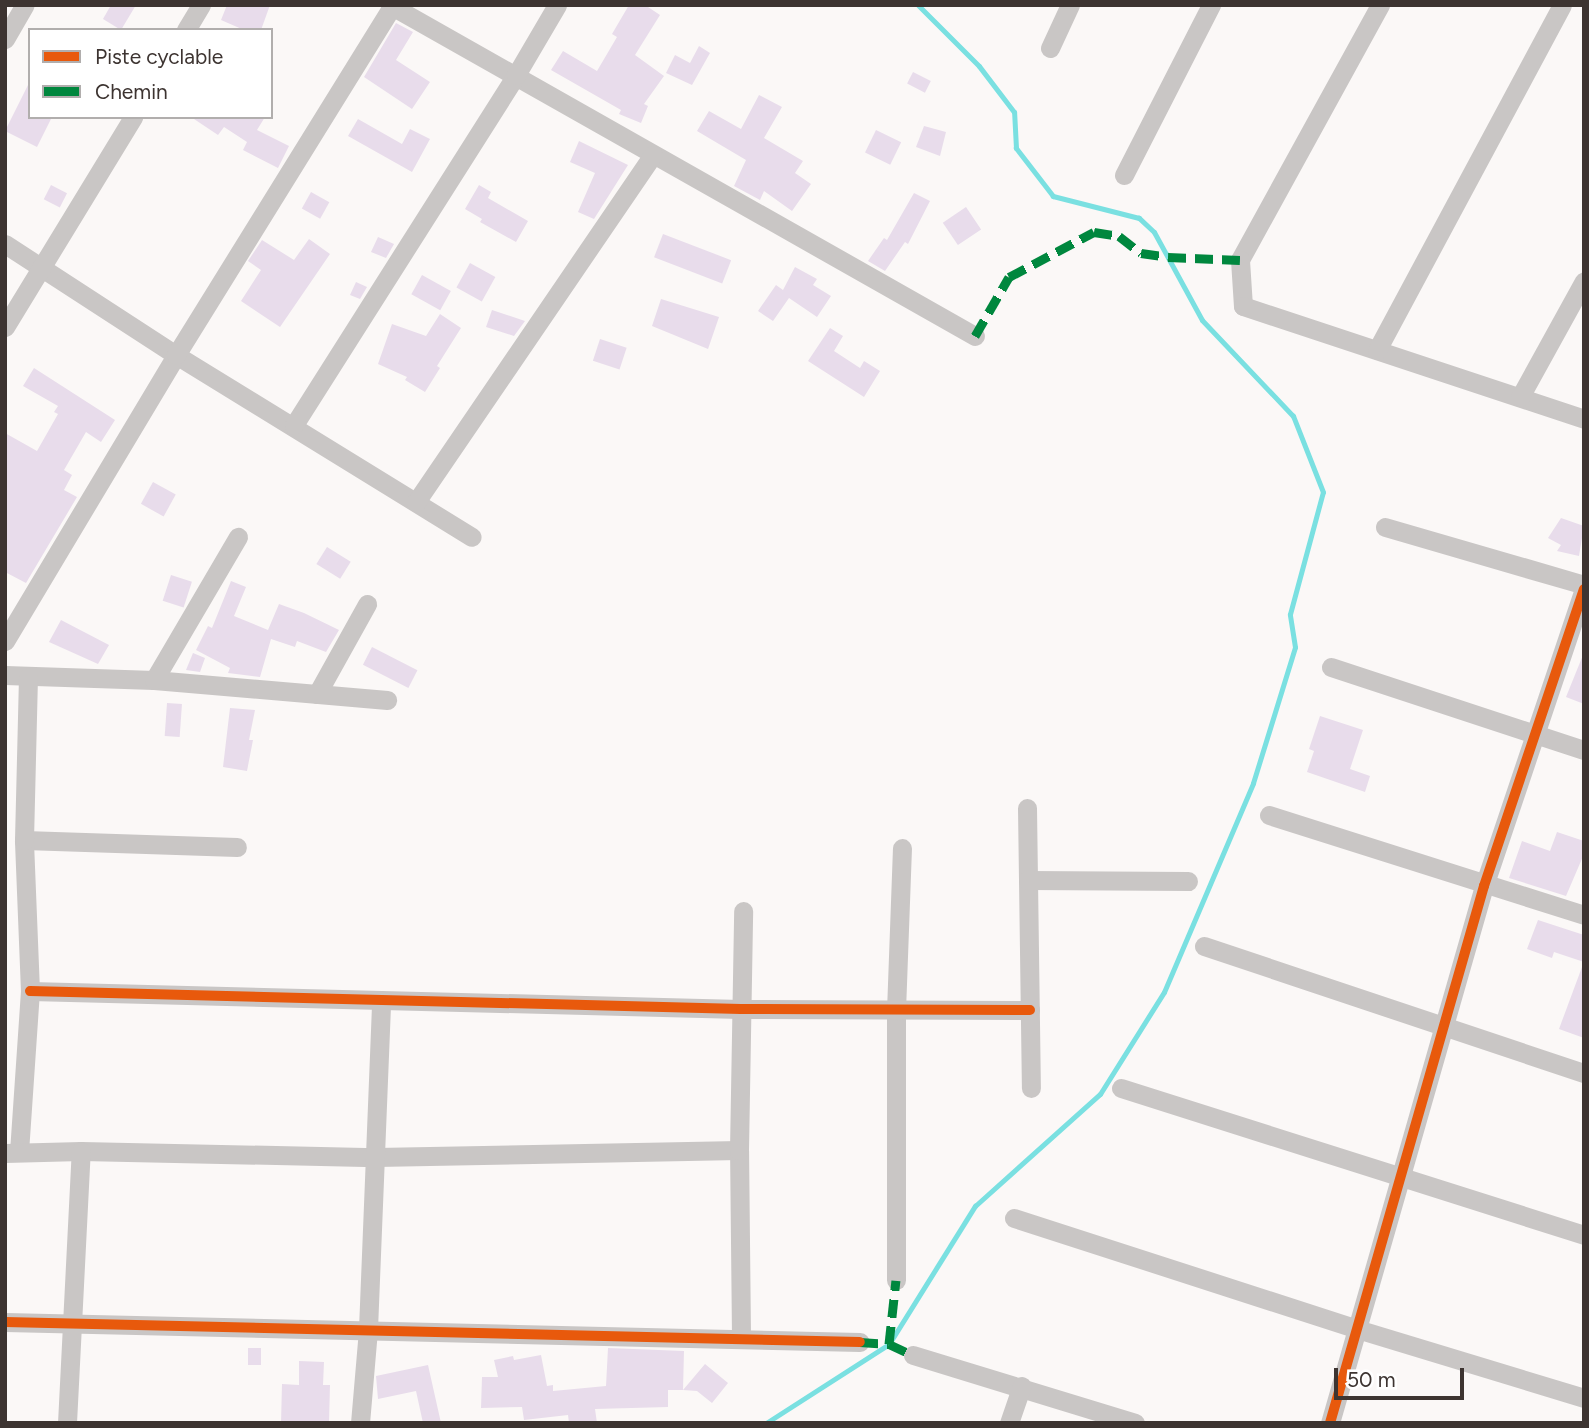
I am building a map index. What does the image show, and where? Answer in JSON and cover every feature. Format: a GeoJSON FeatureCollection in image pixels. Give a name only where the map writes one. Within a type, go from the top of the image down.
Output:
{"type":"FeatureCollection","features":[{"type":"Feature","properties":{"kind":"street"},"geometry":{"type":"LineString","coordinates":[[5,39],[25,5]]}},
{"type":"Feature","properties":{"kind":"street"},"geometry":{"type":"LineString","coordinates":[[187,28],[201,5]]}},
{"type":"Feature","properties":{"kind":"street"},"geometry":{"type":"LineString","coordinates":[[294,425],[516,75],[557,5]]}},
{"type":"Feature","properties":{"kind":"street"},"geometry":{"type":"LineString","coordinates":[[1050,48],[1070,5]]}},
{"type":"Feature","properties":{"kind":"street"},"geometry":{"type":"LineString","coordinates":[[1124,175],[1211,5]]}},
{"type":"Feature","properties":{"kind":"street"},"geometry":{"type":"LineString","coordinates":[[1380,5],[1240,260],[1243,306],[1584,419]]}},
{"type":"Feature","properties":{"kind":"street"},"geometry":{"type":"LineString","coordinates":[[1377,351],[1562,5]]}},
{"type":"Feature","properties":{"kind":"street"},"geometry":{"type":"LineString","coordinates":[[5,641],[176,355],[392,6],[975,336]]}},
{"type":"Feature","properties":{"kind":"street"},"geometry":{"type":"LineString","coordinates":[[5,327],[131,119]]}},
{"type":"Feature","properties":{"kind":"street"},"geometry":{"type":"LineString","coordinates":[[416,502],[653,155]]}},
{"type":"Feature","properties":{"kind":"street"},"geometry":{"type":"LineString","coordinates":[[5,244],[176,355],[294,425],[472,537]]}},
{"type":"Feature","properties":{"kind":"street"},"geometry":{"type":"LineString","coordinates":[[1520,397],[1584,281]]}},
{"type":"Feature","properties":{"kind":"street"},"geometry":{"type":"LineString","coordinates":[[1330,1423],[1484,886],[1584,587],[1385,527]]}},
{"type":"Feature","properties":{"kind":"street"},"geometry":{"type":"LineString","coordinates":[[154,680],[238,537]]}},
{"type":"Feature","properties":{"kind":"street"},"geometry":{"type":"LineString","coordinates":[[317,694],[367,604]]}},
{"type":"Feature","properties":{"kind":"street"},"geometry":{"type":"LineString","coordinates":[[1331,667],[1584,750]]}},
{"type":"Feature","properties":{"kind":"street"},"geometry":{"type":"LineString","coordinates":[[5,675],[154,680],[387,700]]}},
{"type":"Feature","properties":{"kind":"street"},"geometry":{"type":"LineString","coordinates":[[28,677],[24,839],[30,991],[12,1153],[82,1151],[376,1157],[739,1150]]}},
{"type":"Feature","properties":{"kind":"street"},"geometry":{"type":"LineString","coordinates":[[1027,808],[1031,1088]]}},
{"type":"Feature","properties":{"kind":"street"},"geometry":{"type":"LineString","coordinates":[[1269,815],[1484,886],[1584,915]]}},
{"type":"Feature","properties":{"kind":"street"},"geometry":{"type":"LineString","coordinates":[[24,839],[237,847]]}},
{"type":"Feature","properties":{"kind":"street"},"geometry":{"type":"LineString","coordinates":[[896,1280],[896,1011],[902,848]]}},
{"type":"Feature","properties":{"kind":"street"},"geometry":{"type":"LineString","coordinates":[[1028,880],[1188,881]]}},
{"type":"Feature","properties":{"kind":"street"},"geometry":{"type":"LineString","coordinates":[[741,1336],[739,1150],[743,911]]}},
{"type":"Feature","properties":{"kind":"street"},"geometry":{"type":"LineString","coordinates":[[1204,946],[1445,1029],[1584,1073]]}},
{"type":"Feature","properties":{"kind":"street"},"geometry":{"type":"LineString","coordinates":[[30,991],[741,1009],[1030,1010]]}},
{"type":"Feature","properties":{"kind":"street"},"geometry":{"type":"LineString","coordinates":[[360,1423],[368,1329],[381,1000]]}},
{"type":"Feature","properties":{"kind":"street"},"geometry":{"type":"LineString","coordinates":[[1121,1088],[1584,1235]]}},
{"type":"Feature","properties":{"kind":"street"},"geometry":{"type":"LineString","coordinates":[[67,1423],[82,1151]]}},
{"type":"Feature","properties":{"kind":"street"},"geometry":{"type":"LineString","coordinates":[[1014,1217],[1357,1329],[1584,1398]]}},
{"type":"Feature","properties":{"kind":"street"},"geometry":{"type":"LineString","coordinates":[[5,1322],[741,1336],[860,1342]]}},
{"type":"Feature","properties":{"kind":"street"},"geometry":{"type":"LineString","coordinates":[[913,1355],[1022,1386],[1135,1423]]}},
{"type":"Feature","properties":{"kind":"street"},"geometry":{"type":"LineString","coordinates":[[1009,1423],[1022,1386]]}},
{"type":"Feature","properties":{"kind":"building"},"geometry":{"type":"Polygon","coordinates":[[[111,5],[136,5],[122,28],[103,19],[111,5]]]}},
{"type":"Feature","properties":{"kind":"building"},"geometry":{"type":"Polygon","coordinates":[[[227,5],[270,5],[262,28],[239,28],[221,20],[227,5]]]}},
{"type":"Feature","properties":{"kind":"building"},"geometry":{"type":"Polygon","coordinates":[[[629,5],[645,5],[660,15],[635,55],[664,76],[644,104],[648,106],[641,123],[619,114],[621,110],[551,70],[563,51],[597,71],[617,37],[612,34],[629,5]]]}},
{"type":"Feature","properties":{"kind":"building"},"geometry":{"type":"Polygon","coordinates":[[[396,23],[413,32],[396,60],[430,82],[412,109],[364,77],[396,23]]]}},
{"type":"Feature","properties":{"kind":"building"},"geometry":{"type":"Polygon","coordinates":[[[699,46],[710,53],[692,85],[666,73],[675,55],[690,63],[699,46]]]}},
{"type":"Feature","properties":{"kind":"building"},"geometry":{"type":"Polygon","coordinates":[[[913,72],[931,81],[925,93],[907,84],[913,72]]]}},
{"type":"Feature","properties":{"kind":"building"},"geometry":{"type":"Polygon","coordinates":[[[28,85],[28,119],[51,119],[37,147],[5,131],[28,85]]]}},
{"type":"Feature","properties":{"kind":"building"},"geometry":{"type":"Polygon","coordinates":[[[759,95],[782,107],[764,138],[803,161],[795,173],[811,184],[792,211],[764,191],[760,200],[734,186],[746,160],[697,131],[709,111],[741,129],[759,95]]]}},
{"type":"Feature","properties":{"kind":"building"},"geometry":{"type":"Polygon","coordinates":[[[194,119],[264,119],[257,130],[289,146],[278,168],[243,150],[247,142],[224,127],[218,135],[194,119]]]}},
{"type":"Feature","properties":{"kind":"building"},"geometry":{"type":"Polygon","coordinates":[[[358,119],[402,144],[410,129],[430,139],[412,172],[348,136],[358,119]]]}},
{"type":"Feature","properties":{"kind":"building"},"geometry":{"type":"Polygon","coordinates":[[[924,126],[946,132],[940,156],[916,147],[924,126]]]}},
{"type":"Feature","properties":{"kind":"building"},"geometry":{"type":"Polygon","coordinates":[[[876,130],[901,142],[890,165],[865,152],[876,130]]]}},
{"type":"Feature","properties":{"kind":"building"},"geometry":{"type":"Polygon","coordinates":[[[579,141],[628,165],[594,219],[578,212],[595,173],[570,162],[579,141]]]}},
{"type":"Feature","properties":{"kind":"building"},"geometry":{"type":"Polygon","coordinates":[[[51,185],[67,193],[60,207],[44,199],[51,185]]]}},
{"type":"Feature","properties":{"kind":"building"},"geometry":{"type":"Polygon","coordinates":[[[479,185],[491,192],[488,198],[528,221],[516,242],[480,222],[482,219],[465,209],[479,185]]]}},
{"type":"Feature","properties":{"kind":"building"},"geometry":{"type":"Polygon","coordinates":[[[311,192],[329,202],[320,219],[302,209],[311,192]]]}},
{"type":"Feature","properties":{"kind":"building"},"geometry":{"type":"Polygon","coordinates":[[[914,193],[930,201],[908,244],[905,242],[885,271],[868,261],[884,238],[887,240],[914,193]]]}},
{"type":"Feature","properties":{"kind":"building"},"geometry":{"type":"Polygon","coordinates":[[[966,207],[981,229],[958,245],[943,223],[966,207]]]}},
{"type":"Feature","properties":{"kind":"building"},"geometry":{"type":"Polygon","coordinates":[[[663,234],[731,260],[722,284],[654,257],[663,234]]]}},
{"type":"Feature","properties":{"kind":"building"},"geometry":{"type":"Polygon","coordinates":[[[378,237],[394,244],[386,258],[371,252],[378,237]]]}},
{"type":"Feature","properties":{"kind":"building"},"geometry":{"type":"Polygon","coordinates":[[[309,239],[330,254],[280,327],[241,301],[261,270],[248,261],[262,240],[294,260],[309,239]]]}},
{"type":"Feature","properties":{"kind":"building"},"geometry":{"type":"Polygon","coordinates":[[[470,263],[495,277],[482,302],[456,287],[470,263]]]}},
{"type":"Feature","properties":{"kind":"building"},"geometry":{"type":"Polygon","coordinates":[[[795,267],[817,279],[813,285],[831,296],[817,317],[789,298],[773,321],[758,311],[776,285],[783,290],[795,267]]]}},
{"type":"Feature","properties":{"kind":"building"},"geometry":{"type":"Polygon","coordinates":[[[422,275],[451,291],[440,310],[411,294],[422,275]]]}},
{"type":"Feature","properties":{"kind":"building"},"geometry":{"type":"Polygon","coordinates":[[[356,282],[367,287],[360,299],[350,295],[356,282]]]}},
{"type":"Feature","properties":{"kind":"building"},"geometry":{"type":"Polygon","coordinates":[[[661,299],[719,317],[708,349],[652,326],[661,299]]]}},
{"type":"Feature","properties":{"kind":"building"},"geometry":{"type":"Polygon","coordinates":[[[492,310],[525,321],[514,336],[486,327],[492,310]]]}},
{"type":"Feature","properties":{"kind":"building"},"geometry":{"type":"Polygon","coordinates":[[[440,314],[461,328],[437,366],[440,368],[425,392],[405,380],[407,377],[378,364],[392,324],[426,336],[440,314]]]}},
{"type":"Feature","properties":{"kind":"building"},"geometry":{"type":"Polygon","coordinates":[[[830,328],[843,336],[834,351],[860,368],[864,361],[880,371],[864,397],[808,361],[830,328]]]}},
{"type":"Feature","properties":{"kind":"building"},"geometry":{"type":"Polygon","coordinates":[[[600,339],[627,348],[620,370],[593,361],[600,339]]]}},
{"type":"Feature","properties":{"kind":"building"},"geometry":{"type":"Polygon","coordinates":[[[34,368],[115,420],[101,442],[86,432],[64,470],[72,475],[64,490],[77,497],[26,583],[5,572],[5,433],[37,451],[58,414],[54,412],[58,406],[23,386],[34,368]]]}},
{"type":"Feature","properties":{"kind":"building"},"geometry":{"type":"Polygon","coordinates":[[[153,482],[176,495],[164,516],[141,504],[153,482]]]}},
{"type":"Feature","properties":{"kind":"building"},"geometry":{"type":"Polygon","coordinates":[[[1561,518],[1584,526],[1579,556],[1557,551],[1561,545],[1548,538],[1561,518]]]}},
{"type":"Feature","properties":{"kind":"building"},"geometry":{"type":"Polygon","coordinates":[[[327,547],[351,562],[340,579],[316,564],[327,547]]]}},
{"type":"Feature","properties":{"kind":"building"},"geometry":{"type":"Polygon","coordinates":[[[171,575],[192,582],[184,607],[163,601],[171,575]]]}},
{"type":"Feature","properties":{"kind":"building"},"geometry":{"type":"Polygon","coordinates":[[[231,581],[246,587],[234,616],[268,630],[279,604],[304,613],[339,630],[326,652],[297,641],[295,647],[271,639],[260,677],[228,673],[230,668],[196,650],[208,626],[212,628],[231,581]]]}},
{"type":"Feature","properties":{"kind":"building"},"geometry":{"type":"Polygon","coordinates":[[[61,620],[109,645],[98,664],[49,642],[61,620]]]}},
{"type":"Feature","properties":{"kind":"building"},"geometry":{"type":"Polygon","coordinates":[[[372,647],[417,670],[408,688],[363,665],[372,647]]]}},
{"type":"Feature","properties":{"kind":"building"},"geometry":{"type":"Polygon","coordinates":[[[193,653],[205,658],[200,672],[186,670],[193,653]]]}},
{"type":"Feature","properties":{"kind":"building"},"geometry":{"type":"Polygon","coordinates":[[[1584,655],[1584,704],[1566,697],[1584,655]]]}},
{"type":"Feature","properties":{"kind":"building"},"geometry":{"type":"Polygon","coordinates":[[[167,703],[182,704],[180,737],[165,736],[167,703]]]}},
{"type":"Feature","properties":{"kind":"building"},"geometry":{"type":"Polygon","coordinates":[[[230,708],[255,710],[247,771],[223,767],[230,708]]]}},
{"type":"Feature","properties":{"kind":"building"},"geometry":{"type":"Polygon","coordinates":[[[1320,716],[1363,730],[1350,769],[1370,776],[1365,792],[1307,772],[1314,751],[1309,749],[1320,716]]]}},
{"type":"Feature","properties":{"kind":"building"},"geometry":{"type":"Polygon","coordinates":[[[1557,832],[1584,841],[1584,854],[1566,896],[1509,878],[1522,841],[1550,851],[1557,832]]]}},
{"type":"Feature","properties":{"kind":"building"},"geometry":{"type":"Polygon","coordinates":[[[1538,920],[1584,935],[1584,962],[1554,952],[1552,958],[1527,949],[1538,920]]]}},
{"type":"Feature","properties":{"kind":"building"},"geometry":{"type":"Polygon","coordinates":[[[1584,967],[1584,1038],[1559,1029],[1584,967]]]}},
{"type":"Feature","properties":{"kind":"building"},"geometry":{"type":"Polygon","coordinates":[[[248,1348],[261,1348],[261,1365],[248,1365],[248,1348]]]}},
{"type":"Feature","properties":{"kind":"building"},"geometry":{"type":"Polygon","coordinates":[[[608,1348],[684,1351],[683,1390],[668,1390],[668,1407],[595,1409],[597,1423],[569,1423],[568,1415],[524,1420],[522,1407],[481,1408],[482,1377],[498,1377],[494,1360],[513,1356],[514,1360],[541,1355],[547,1386],[553,1385],[553,1391],[606,1386],[608,1348]]]}},
{"type":"Feature","properties":{"kind":"building"},"geometry":{"type":"Polygon","coordinates":[[[299,1361],[324,1362],[323,1385],[330,1385],[329,1423],[281,1423],[282,1384],[299,1385],[299,1361]]]}},
{"type":"Feature","properties":{"kind":"building"},"geometry":{"type":"Polygon","coordinates":[[[705,1364],[728,1383],[712,1403],[697,1391],[683,1390],[705,1364]]]}},
{"type":"Feature","properties":{"kind":"building"},"geometry":{"type":"Polygon","coordinates":[[[428,1365],[441,1423],[423,1423],[416,1391],[378,1399],[376,1376],[428,1365]]]}},
{"type":"Feature","properties":{"kind":"waterway"},"geometry":{"type":"LineString","coordinates":[[766,1423],[889,1344],[975,1206],[1100,1094],[1164,992],[1253,783],[1295,647],[1290,614],[1323,492],[1293,416],[1202,320],[1154,232],[1139,218],[1053,196],[1016,148],[1014,112],[979,66],[918,5]]}},
{"type":"Feature","properties":{"kind":"marked path"},"geometry":{"type":"LineString","coordinates":[[975,336],[1009,277],[1094,232],[1119,236],[1141,253],[1240,260]]}},
{"type":"Feature","properties":{"kind":"marked path"},"geometry":{"type":"LineString","coordinates":[[889,1344],[896,1280]]}},
{"type":"Feature","properties":{"kind":"marked path"},"geometry":{"type":"LineString","coordinates":[[860,1342],[889,1344],[913,1355]]}},
{"type":"Feature","properties":{"kind":"cycle path"},"geometry":{"type":"LineString","coordinates":[[1330,1423],[1484,886],[1584,589]]}},
{"type":"Feature","properties":{"kind":"cycle path"},"geometry":{"type":"LineString","coordinates":[[30,991],[741,1009],[1030,1010]]}},
{"type":"Feature","properties":{"kind":"cycle path"},"geometry":{"type":"LineString","coordinates":[[5,1322],[860,1342]]}}]}
